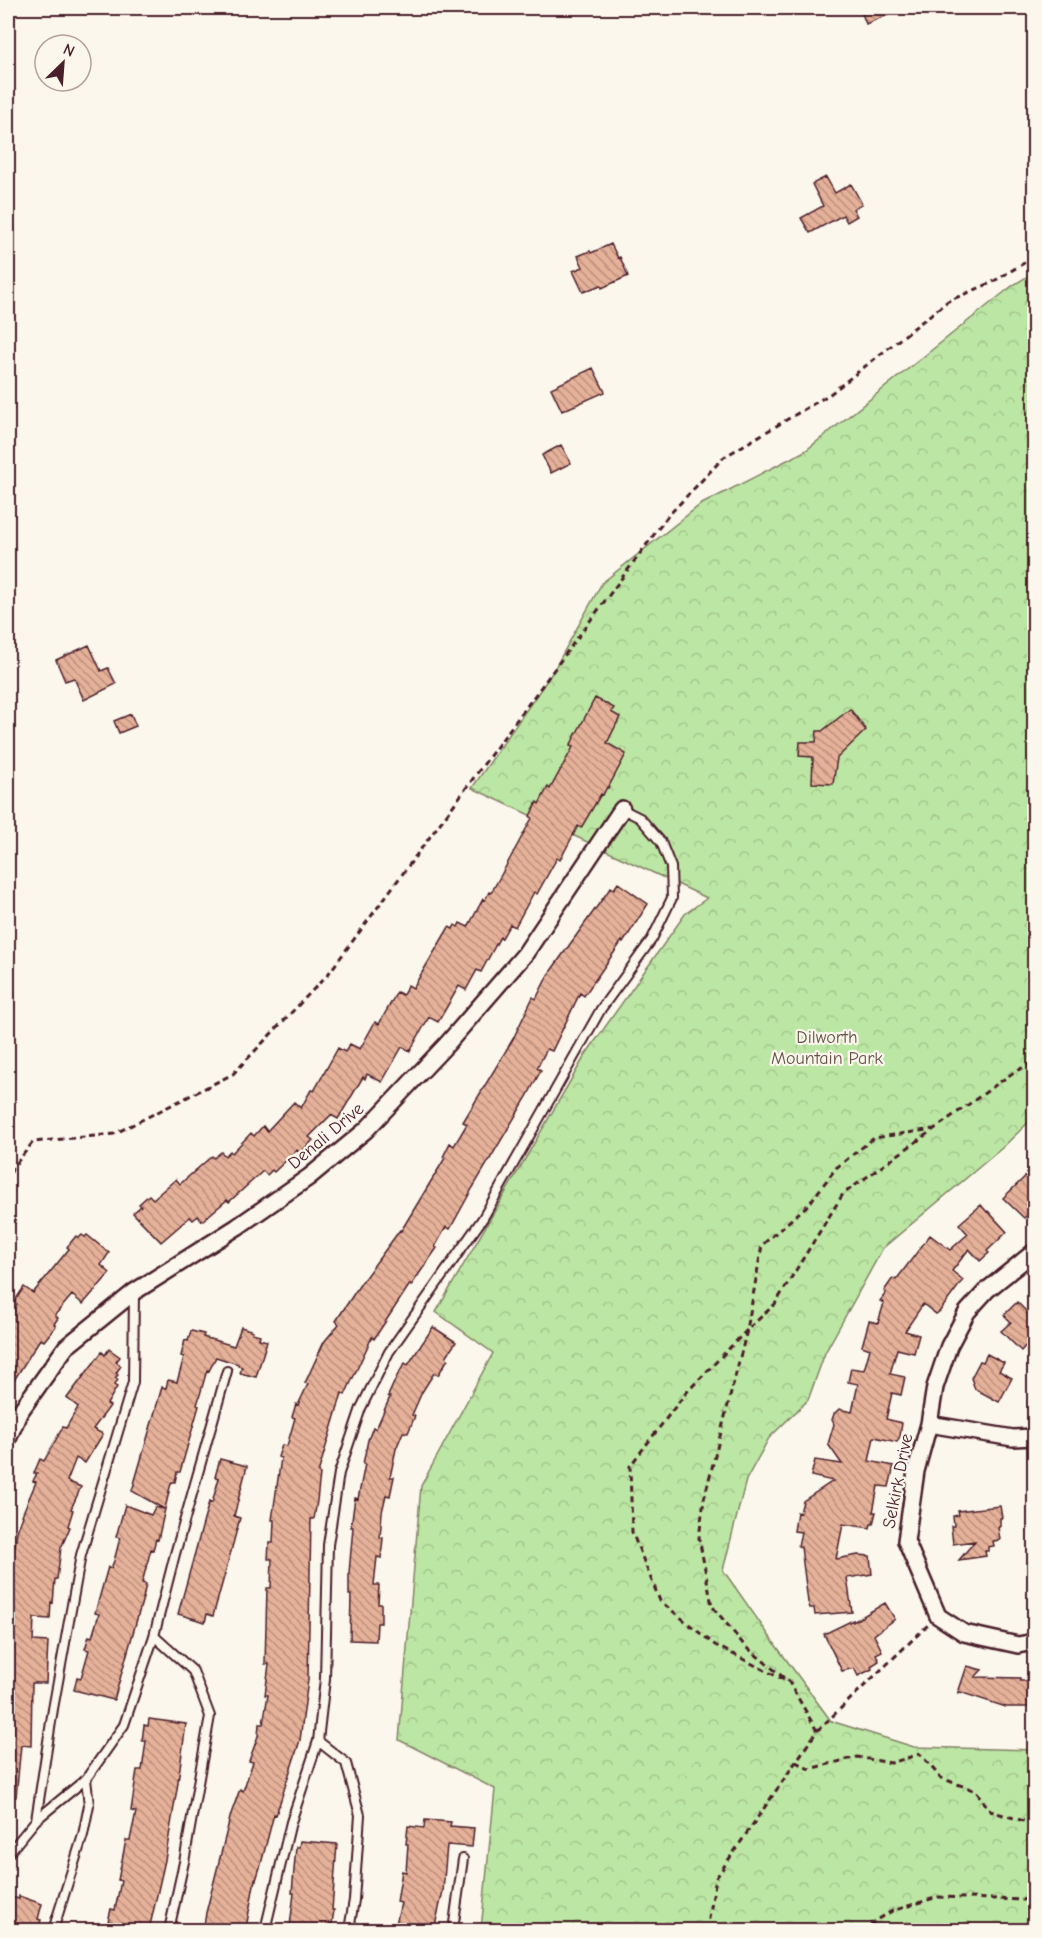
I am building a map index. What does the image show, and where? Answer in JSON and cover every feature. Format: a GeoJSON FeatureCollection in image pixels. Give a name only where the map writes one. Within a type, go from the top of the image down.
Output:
{"type":"FeatureCollection","features":[{"type":"Feature","properties":{"kind":"street","name":"Denali Drive"},"geometry":{"type":"LineString","coordinates":[[8,1439],[19,1413],[66,1347],[134,1292],[309,1178],[366,1130],[447,1044],[525,954],[621,809]]}},
{"type":"Feature","properties":{"kind":"street","name":"Selkirk Drive"},"geometry":{"type":"LineString","coordinates":[[938,1616],[906,1541],[916,1471],[929,1424],[935,1387],[949,1346],[967,1312],[987,1290],[1035,1252]]}},
{"type":"Feature","properties":{"kind":"street","name":"Selkirk Drive"},"geometry":{"type":"LineString","coordinates":[[929,1424],[1013,1438],[1035,1437]]}},
{"type":"Feature","properties":{"kind":"street"},"geometry":{"type":"LineString","coordinates":[[938,1616],[964,1633],[1018,1645],[1035,1642]]}},
{"type":"Feature","properties":{"kind":"lane"},"geometry":{"type":"LineString","coordinates":[[265,1930],[291,1822],[318,1741],[325,1680],[328,1545],[339,1473],[361,1408],[389,1352],[483,1218],[602,1009],[652,939],[672,898],[671,867],[661,842],[640,818],[621,809]]}},
{"type":"Feature","properties":{"kind":"lane"},"geometry":{"type":"LineString","coordinates":[[36,1820],[53,1709],[81,1555],[133,1382],[134,1292]]}},
{"type":"Feature","properties":{"kind":"lane"},"geometry":{"type":"LineString","coordinates":[[8,1854],[36,1820],[86,1779],[124,1725],[154,1636],[227,1371]]}},
{"type":"Feature","properties":{"kind":"lane"},"geometry":{"type":"LineString","coordinates":[[154,1636],[193,1671],[210,1716],[184,1862],[169,1930]]}},
{"type":"Feature","properties":{"kind":"lane"},"geometry":{"type":"LineString","coordinates":[[318,1741],[346,1762],[360,1815],[354,1900],[349,1930]]}},
{"type":"Feature","properties":{"kind":"lane"},"geometry":{"type":"LineString","coordinates":[[54,1927],[83,1835],[89,1805],[86,1779]]}},
{"type":"Feature","properties":{"kind":"lane"},"geometry":{"type":"LineString","coordinates":[[453,1930],[464,1859]]}},
{"type":"Feature","properties":{"kind":"path"},"geometry":{"type":"LineString","coordinates":[[8,1183],[12,1169],[33,1142],[114,1134],[233,1074],[329,973],[667,517],[724,457],[830,394],[948,302],[992,283],[1035,257]]}},
{"type":"Feature","properties":{"kind":"path"},"geometry":{"type":"LineString","coordinates":[[789,1682],[715,1645],[660,1601],[632,1532],[630,1466],[685,1394],[747,1330],[775,1305],[843,1194],[1014,1072],[1035,1062]]}},
{"type":"Feature","properties":{"kind":"path"},"geometry":{"type":"LineString","coordinates":[[817,1731],[789,1682],[744,1645],[712,1606],[699,1538],[704,1499],[747,1330],[762,1245],[808,1204],[836,1168],[874,1138],[935,1128]]}},
{"type":"Feature","properties":{"kind":"path"},"geometry":{"type":"LineString","coordinates":[[707,1930],[716,1878],[817,1731],[938,1616]]}},
{"type":"Feature","properties":{"kind":"path"},"geometry":{"type":"LineString","coordinates":[[796,1762],[809,1769],[857,1757],[891,1763],[920,1754],[941,1778],[976,1791],[990,1811],[1035,1824]]}},
{"type":"Feature","properties":{"kind":"path"},"geometry":{"type":"LineString","coordinates":[[861,1930],[892,1911],[938,1897],[1022,1900],[1035,1897]]}},
{"type":"Feature","properties":{"kind":"green space","name":"Dilworth Mountain Park"},"geometry":{"type":"Polygon","coordinates":[[[1034,272],[1034,1117],[1002,1148],[883,1248],[825,1353],[808,1400],[769,1438],[746,1480],[723,1570],[831,1721],[914,1747],[1034,1750],[1034,1930],[481,1930],[495,1789],[399,1740],[421,1486],[493,1353],[436,1312],[586,1054],[685,914],[707,898],[472,788],[552,673],[602,583],[700,505],[805,451],[1012,286],[1034,272]]]}},
{"type":"Feature","properties":{"kind":"building"},"geometry":{"type":"Polygon","coordinates":[[[860,8],[904,8],[866,24],[860,8]]]}},
{"type":"Feature","properties":{"kind":"building"},"geometry":{"type":"Polygon","coordinates":[[[826,177],[835,193],[851,184],[862,204],[853,209],[857,216],[847,222],[843,215],[810,233],[801,218],[823,206],[812,184],[826,177]]]}},
{"type":"Feature","properties":{"kind":"building"},"geometry":{"type":"Polygon","coordinates":[[[611,244],[618,258],[620,257],[628,276],[602,288],[601,285],[583,292],[573,271],[583,267],[578,256],[611,244]]]}},
{"type":"Feature","properties":{"kind":"building"},"geometry":{"type":"Polygon","coordinates":[[[593,368],[605,392],[562,411],[551,388],[593,368]]]}},
{"type":"Feature","properties":{"kind":"building"},"geometry":{"type":"Polygon","coordinates":[[[561,445],[571,463],[551,473],[542,455],[561,445]]]}},
{"type":"Feature","properties":{"kind":"building"},"geometry":{"type":"Polygon","coordinates":[[[89,645],[101,671],[108,668],[116,684],[84,700],[74,678],[65,681],[56,660],[89,645]]]}},
{"type":"Feature","properties":{"kind":"building"},"geometry":{"type":"Polygon","coordinates":[[[595,698],[614,708],[611,712],[620,717],[607,743],[626,754],[608,788],[603,795],[601,794],[581,828],[578,826],[560,860],[557,858],[537,894],[534,892],[515,927],[510,924],[502,938],[500,937],[481,972],[477,970],[466,990],[459,986],[438,1022],[429,1017],[410,1051],[402,1047],[382,1082],[367,1074],[365,1079],[363,1077],[338,1119],[331,1115],[309,1137],[313,1140],[300,1153],[297,1150],[274,1172],[272,1170],[267,1175],[263,1171],[229,1202],[227,1200],[202,1221],[198,1216],[193,1220],[190,1217],[161,1242],[133,1213],[141,1206],[139,1204],[149,1195],[153,1199],[176,1179],[180,1184],[212,1156],[214,1158],[221,1152],[225,1156],[230,1151],[232,1153],[251,1133],[254,1136],[263,1126],[267,1131],[294,1102],[301,1108],[311,1090],[314,1091],[338,1048],[345,1052],[350,1044],[360,1049],[375,1022],[379,1024],[397,992],[403,995],[408,985],[413,988],[449,927],[453,929],[460,923],[468,927],[483,899],[485,900],[489,892],[491,893],[506,866],[532,818],[530,816],[537,802],[539,804],[548,787],[550,789],[573,747],[570,746],[595,698]]]}},
{"type":"Feature","properties":{"kind":"building"},"geometry":{"type":"Polygon","coordinates":[[[850,709],[866,730],[837,758],[833,784],[812,783],[813,757],[799,756],[800,742],[816,742],[817,731],[822,731],[850,709]]]}},
{"type":"Feature","properties":{"kind":"building"},"geometry":{"type":"Polygon","coordinates":[[[131,714],[136,726],[119,733],[114,721],[131,714]]]}},
{"type":"Feature","properties":{"kind":"building"},"geometry":{"type":"Polygon","coordinates":[[[618,883],[648,904],[584,996],[580,993],[552,1051],[547,1049],[537,1068],[541,1070],[528,1095],[450,1229],[446,1227],[435,1247],[437,1248],[374,1339],[372,1337],[345,1395],[342,1393],[318,1473],[320,1474],[317,1501],[314,1519],[311,1519],[308,1680],[300,1740],[276,1815],[274,1814],[255,1879],[246,1928],[206,1930],[207,1927],[204,1926],[206,1913],[231,1814],[240,1789],[243,1791],[253,1762],[249,1761],[258,1736],[259,1724],[263,1724],[268,1695],[265,1695],[269,1664],[265,1664],[267,1588],[271,1588],[272,1559],[268,1559],[269,1543],[273,1543],[274,1520],[272,1520],[281,1458],[278,1457],[282,1445],[287,1446],[295,1418],[292,1417],[296,1404],[298,1405],[308,1384],[305,1383],[324,1342],[339,1324],[336,1321],[361,1283],[401,1231],[445,1158],[443,1157],[450,1143],[454,1146],[467,1124],[463,1122],[513,1039],[533,997],[536,999],[548,975],[611,887],[614,889],[618,883]]]}},
{"type":"Feature","properties":{"kind":"building"},"geometry":{"type":"Polygon","coordinates":[[[1035,1167],[1035,1208],[1024,1218],[1003,1198],[1035,1167]]]}},
{"type":"Feature","properties":{"kind":"building"},"geometry":{"type":"Polygon","coordinates":[[[981,1205],[1007,1232],[980,1261],[969,1249],[952,1271],[963,1280],[940,1311],[936,1314],[923,1304],[905,1331],[919,1335],[914,1353],[897,1349],[890,1374],[905,1377],[901,1395],[892,1393],[886,1419],[902,1423],[900,1436],[897,1442],[874,1437],[869,1461],[894,1466],[889,1487],[878,1486],[873,1512],[876,1512],[870,1528],[843,1524],[836,1559],[858,1555],[870,1556],[872,1574],[847,1578],[852,1612],[815,1615],[814,1608],[810,1608],[808,1602],[801,1547],[798,1546],[801,1532],[794,1531],[797,1512],[800,1513],[803,1501],[833,1481],[811,1476],[815,1460],[842,1464],[828,1444],[834,1424],[832,1420],[839,1409],[852,1412],[858,1384],[848,1382],[851,1368],[864,1370],[870,1349],[862,1346],[869,1321],[878,1323],[884,1303],[880,1301],[886,1293],[884,1291],[893,1278],[896,1280],[930,1235],[950,1250],[968,1234],[959,1224],[981,1205]]]}},
{"type":"Feature","properties":{"kind":"building"},"geometry":{"type":"Polygon","coordinates":[[[82,1235],[85,1237],[87,1235],[109,1253],[101,1265],[110,1273],[83,1304],[72,1295],[55,1315],[58,1318],[54,1324],[56,1326],[44,1341],[40,1339],[8,1390],[8,1318],[17,1304],[14,1302],[24,1287],[33,1293],[69,1249],[67,1247],[76,1236],[79,1238],[82,1235]]]}},
{"type":"Feature","properties":{"kind":"building"},"geometry":{"type":"Polygon","coordinates":[[[1017,1302],[1035,1320],[1035,1350],[1028,1343],[1021,1351],[1001,1331],[1011,1322],[1004,1315],[1017,1302]]]}},
{"type":"Feature","properties":{"kind":"building"},"geometry":{"type":"Polygon","coordinates":[[[241,1327],[253,1331],[252,1333],[260,1335],[259,1339],[267,1341],[256,1377],[240,1373],[242,1367],[238,1364],[216,1357],[209,1371],[207,1370],[180,1472],[177,1472],[175,1482],[172,1482],[170,1487],[158,1540],[156,1539],[153,1550],[151,1549],[142,1583],[146,1584],[143,1598],[114,1700],[74,1690],[77,1677],[81,1678],[89,1650],[85,1649],[89,1636],[92,1637],[99,1614],[95,1613],[108,1567],[111,1568],[114,1561],[120,1538],[116,1537],[125,1505],[151,1515],[155,1507],[164,1509],[132,1491],[162,1387],[166,1388],[168,1380],[177,1382],[184,1357],[181,1356],[185,1340],[188,1341],[191,1331],[234,1346],[241,1327]]]}},
{"type":"Feature","properties":{"kind":"building"},"geometry":{"type":"Polygon","coordinates":[[[433,1327],[456,1342],[438,1375],[434,1373],[422,1392],[412,1415],[415,1416],[408,1433],[403,1432],[396,1449],[390,1477],[394,1477],[390,1496],[386,1495],[382,1512],[381,1558],[377,1557],[374,1585],[379,1585],[378,1604],[381,1604],[381,1623],[377,1623],[376,1641],[350,1640],[349,1573],[353,1527],[351,1527],[368,1440],[373,1427],[376,1429],[397,1376],[405,1363],[408,1365],[433,1327]]]}},
{"type":"Feature","properties":{"kind":"building"},"geometry":{"type":"Polygon","coordinates":[[[109,1349],[120,1357],[116,1362],[121,1366],[115,1378],[118,1380],[114,1385],[117,1387],[107,1404],[110,1406],[93,1429],[103,1434],[85,1463],[76,1458],[67,1481],[81,1487],[71,1509],[73,1510],[68,1526],[70,1527],[61,1548],[50,1619],[34,1618],[33,1641],[48,1642],[46,1683],[32,1683],[31,1746],[21,1745],[16,1797],[8,1797],[8,1623],[10,1623],[13,1571],[13,1562],[8,1562],[9,1546],[15,1547],[17,1531],[36,1482],[33,1481],[37,1473],[34,1473],[40,1459],[44,1461],[63,1427],[66,1428],[78,1407],[67,1398],[102,1352],[105,1355],[109,1349]]]}},
{"type":"Feature","properties":{"kind":"building"},"geometry":{"type":"Polygon","coordinates":[[[987,1354],[1004,1363],[999,1371],[1012,1378],[999,1402],[975,1389],[971,1378],[980,1361],[983,1362],[987,1354]]]}},
{"type":"Feature","properties":{"kind":"building"},"geometry":{"type":"Polygon","coordinates":[[[220,1459],[247,1466],[234,1516],[240,1518],[213,1616],[207,1614],[205,1622],[178,1614],[209,1502],[212,1503],[219,1478],[215,1477],[220,1459]]]}},
{"type":"Feature","properties":{"kind":"building"},"geometry":{"type":"Polygon","coordinates":[[[1000,1506],[1002,1518],[1000,1518],[1000,1527],[998,1527],[1000,1540],[993,1541],[994,1546],[988,1547],[988,1551],[985,1551],[986,1556],[959,1560],[975,1541],[953,1544],[951,1526],[954,1526],[953,1516],[959,1515],[958,1511],[1000,1506]]]}},
{"type":"Feature","properties":{"kind":"building"},"geometry":{"type":"Polygon","coordinates":[[[885,1603],[895,1619],[874,1635],[882,1651],[876,1654],[879,1661],[871,1666],[872,1669],[858,1676],[854,1668],[842,1671],[824,1634],[853,1620],[853,1622],[885,1603]]]}},
{"type":"Feature","properties":{"kind":"building"},"geometry":{"type":"Polygon","coordinates":[[[967,1666],[982,1670],[975,1677],[1020,1678],[1020,1681],[1033,1681],[1033,1707],[1006,1707],[958,1693],[967,1666]]]}},
{"type":"Feature","properties":{"kind":"building"},"geometry":{"type":"Polygon","coordinates":[[[149,1719],[186,1724],[165,1860],[149,1930],[109,1930],[111,1909],[115,1910],[121,1881],[118,1880],[126,1840],[130,1840],[136,1812],[131,1811],[137,1770],[142,1770],[146,1741],[142,1741],[144,1725],[148,1726],[149,1719]]]}},
{"type":"Feature","properties":{"kind":"building"},"geometry":{"type":"Polygon","coordinates":[[[425,1820],[451,1822],[450,1826],[474,1828],[472,1847],[447,1845],[443,1891],[434,1930],[397,1930],[399,1925],[396,1924],[401,1903],[397,1902],[402,1871],[406,1872],[408,1826],[424,1828],[425,1820]]]}},
{"type":"Feature","properties":{"kind":"building"},"geometry":{"type":"Polygon","coordinates":[[[300,1841],[337,1844],[331,1930],[296,1930],[296,1927],[290,1926],[296,1847],[299,1847],[300,1841]]]}},
{"type":"Feature","properties":{"kind":"building"},"geometry":{"type":"Polygon","coordinates":[[[8,1896],[19,1899],[19,1896],[42,1904],[38,1930],[8,1930],[8,1896]]]}}]}
